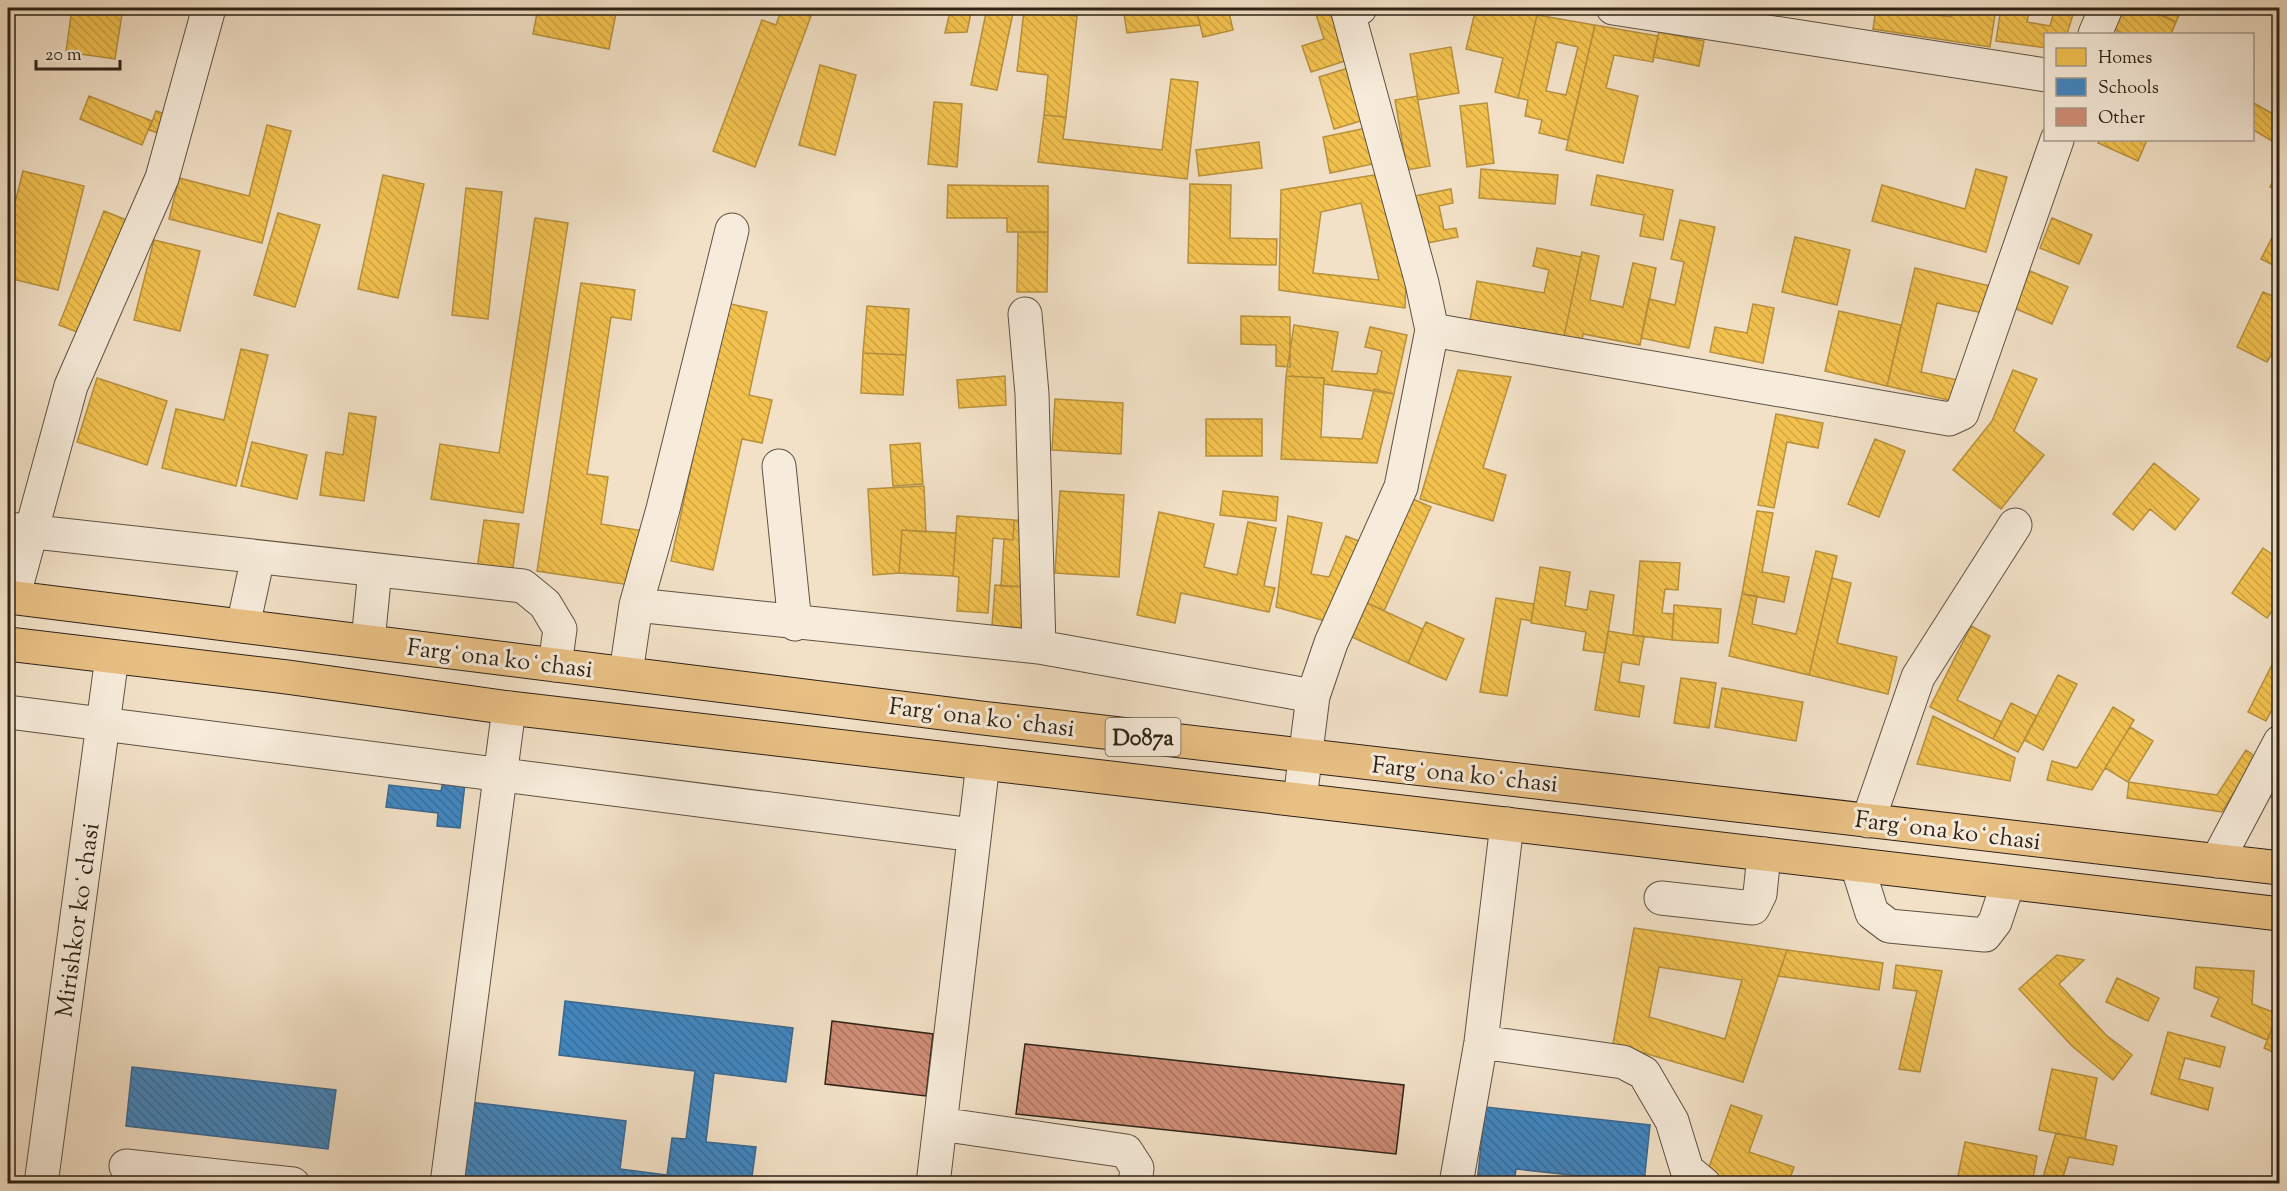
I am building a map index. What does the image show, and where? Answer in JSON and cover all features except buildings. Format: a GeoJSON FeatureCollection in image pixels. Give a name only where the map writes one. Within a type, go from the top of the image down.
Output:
{"type":"FeatureCollection","features":[{"type":"Feature","properties":{"kind":"main road","name":"Fargʻona koʻchasi"},"geometry":{"type":"LineString","coordinates":[[10,597],[1306,756],[2280,868]]}},
{"type":"Feature","properties":{"kind":"main road"},"geometry":{"type":"LineString","coordinates":[[287,677],[292,632]]}},
{"type":"Feature","properties":{"kind":"main road","name":"Fargʻona koʻchasi"},"geometry":{"type":"LineString","coordinates":[[8,644],[287,677],[508,708],[2280,914]]}},
{"type":"Feature","properties":{"kind":"street"},"geometry":{"type":"LineString","coordinates":[[10,597],[19,530],[71,386],[162,178],[209,8]]}},
{"type":"Feature","properties":{"kind":"street"},"geometry":{"type":"LineString","coordinates":[[1613,8],[2044,75]]}},
{"type":"Feature","properties":{"kind":"street"},"geometry":{"type":"LineString","coordinates":[[2095,33],[2106,8]]}},
{"type":"Feature","properties":{"kind":"street"},"geometry":{"type":"LineString","coordinates":[[1299,799],[1313,696],[1331,643],[1401,487],[1432,330],[1351,9]]}},
{"type":"Feature","properties":{"kind":"street"},"geometry":{"type":"LineString","coordinates":[[1432,330],[1948,419],[1962,413],[2057,141]]}},
{"type":"Feature","properties":{"kind":"street"},"geometry":{"type":"LineString","coordinates":[[626,673],[636,606],[663,509],[732,230]]}},
{"type":"Feature","properties":{"kind":"street"},"geometry":{"type":"LineString","coordinates":[[1025,314],[1032,393],[1039,647]]}},
{"type":"Feature","properties":{"kind":"street"},"geometry":{"type":"LineString","coordinates":[[779,466],[795,624]]}},
{"type":"Feature","properties":{"kind":"street"},"geometry":{"type":"LineString","coordinates":[[1868,821],[1918,677],[2015,525]]}},
{"type":"Feature","properties":{"kind":"street"},"geometry":{"type":"LineString","coordinates":[[19,530],[523,586],[545,604],[560,629],[555,664]]}},
{"type":"Feature","properties":{"kind":"street"},"geometry":{"type":"LineString","coordinates":[[243,626],[258,557]]}},
{"type":"Feature","properties":{"kind":"street"},"geometry":{"type":"LineString","coordinates":[[368,641],[375,570]]}},
{"type":"Feature","properties":{"kind":"street"},"geometry":{"type":"LineString","coordinates":[[636,606],[795,624],[1039,647],[1313,696]]}},
{"type":"Feature","properties":{"kind":"street","name":"Mirishkor koʻchasi"},"geometry":{"type":"LineString","coordinates":[[41,1184],[112,657]]}},
{"type":"Feature","properties":{"kind":"street"},"geometry":{"type":"LineString","coordinates":[[447,1184],[508,708]]}},
{"type":"Feature","properties":{"kind":"street"},"geometry":{"type":"LineString","coordinates":[[8,712],[974,835]]}},
{"type":"Feature","properties":{"kind":"street"},"geometry":{"type":"LineString","coordinates":[[2217,861],[2280,742]]}},
{"type":"Feature","properties":{"kind":"street"},"geometry":{"type":"LineString","coordinates":[[933,1184],[982,763]]}},
{"type":"Feature","properties":{"kind":"street"},"geometry":{"type":"LineString","coordinates":[[1456,1184],[1481,1042],[1507,824]]}},
{"type":"Feature","properties":{"kind":"street"},"geometry":{"type":"LineString","coordinates":[[1661,898],[1753,908],[1760,894],[1764,854]]}},
{"type":"Feature","properties":{"kind":"street"},"geometry":{"type":"LineString","coordinates":[[1857,865],[1872,913],[1890,926],[1985,935],[1995,922],[2008,883]]}},
{"type":"Feature","properties":{"kind":"street"},"geometry":{"type":"LineString","coordinates":[[1481,1042],[1623,1062],[1644,1073],[1672,1121],[1687,1170],[1704,1184]]}},
{"type":"Feature","properties":{"kind":"street"},"geometry":{"type":"LineString","coordinates":[[940,1125],[1126,1151],[1137,1168],[1135,1184]]}},
{"type":"Feature","properties":{"kind":"street"},"geometry":{"type":"LineString","coordinates":[[126,1166],[293,1184]]}}]}
